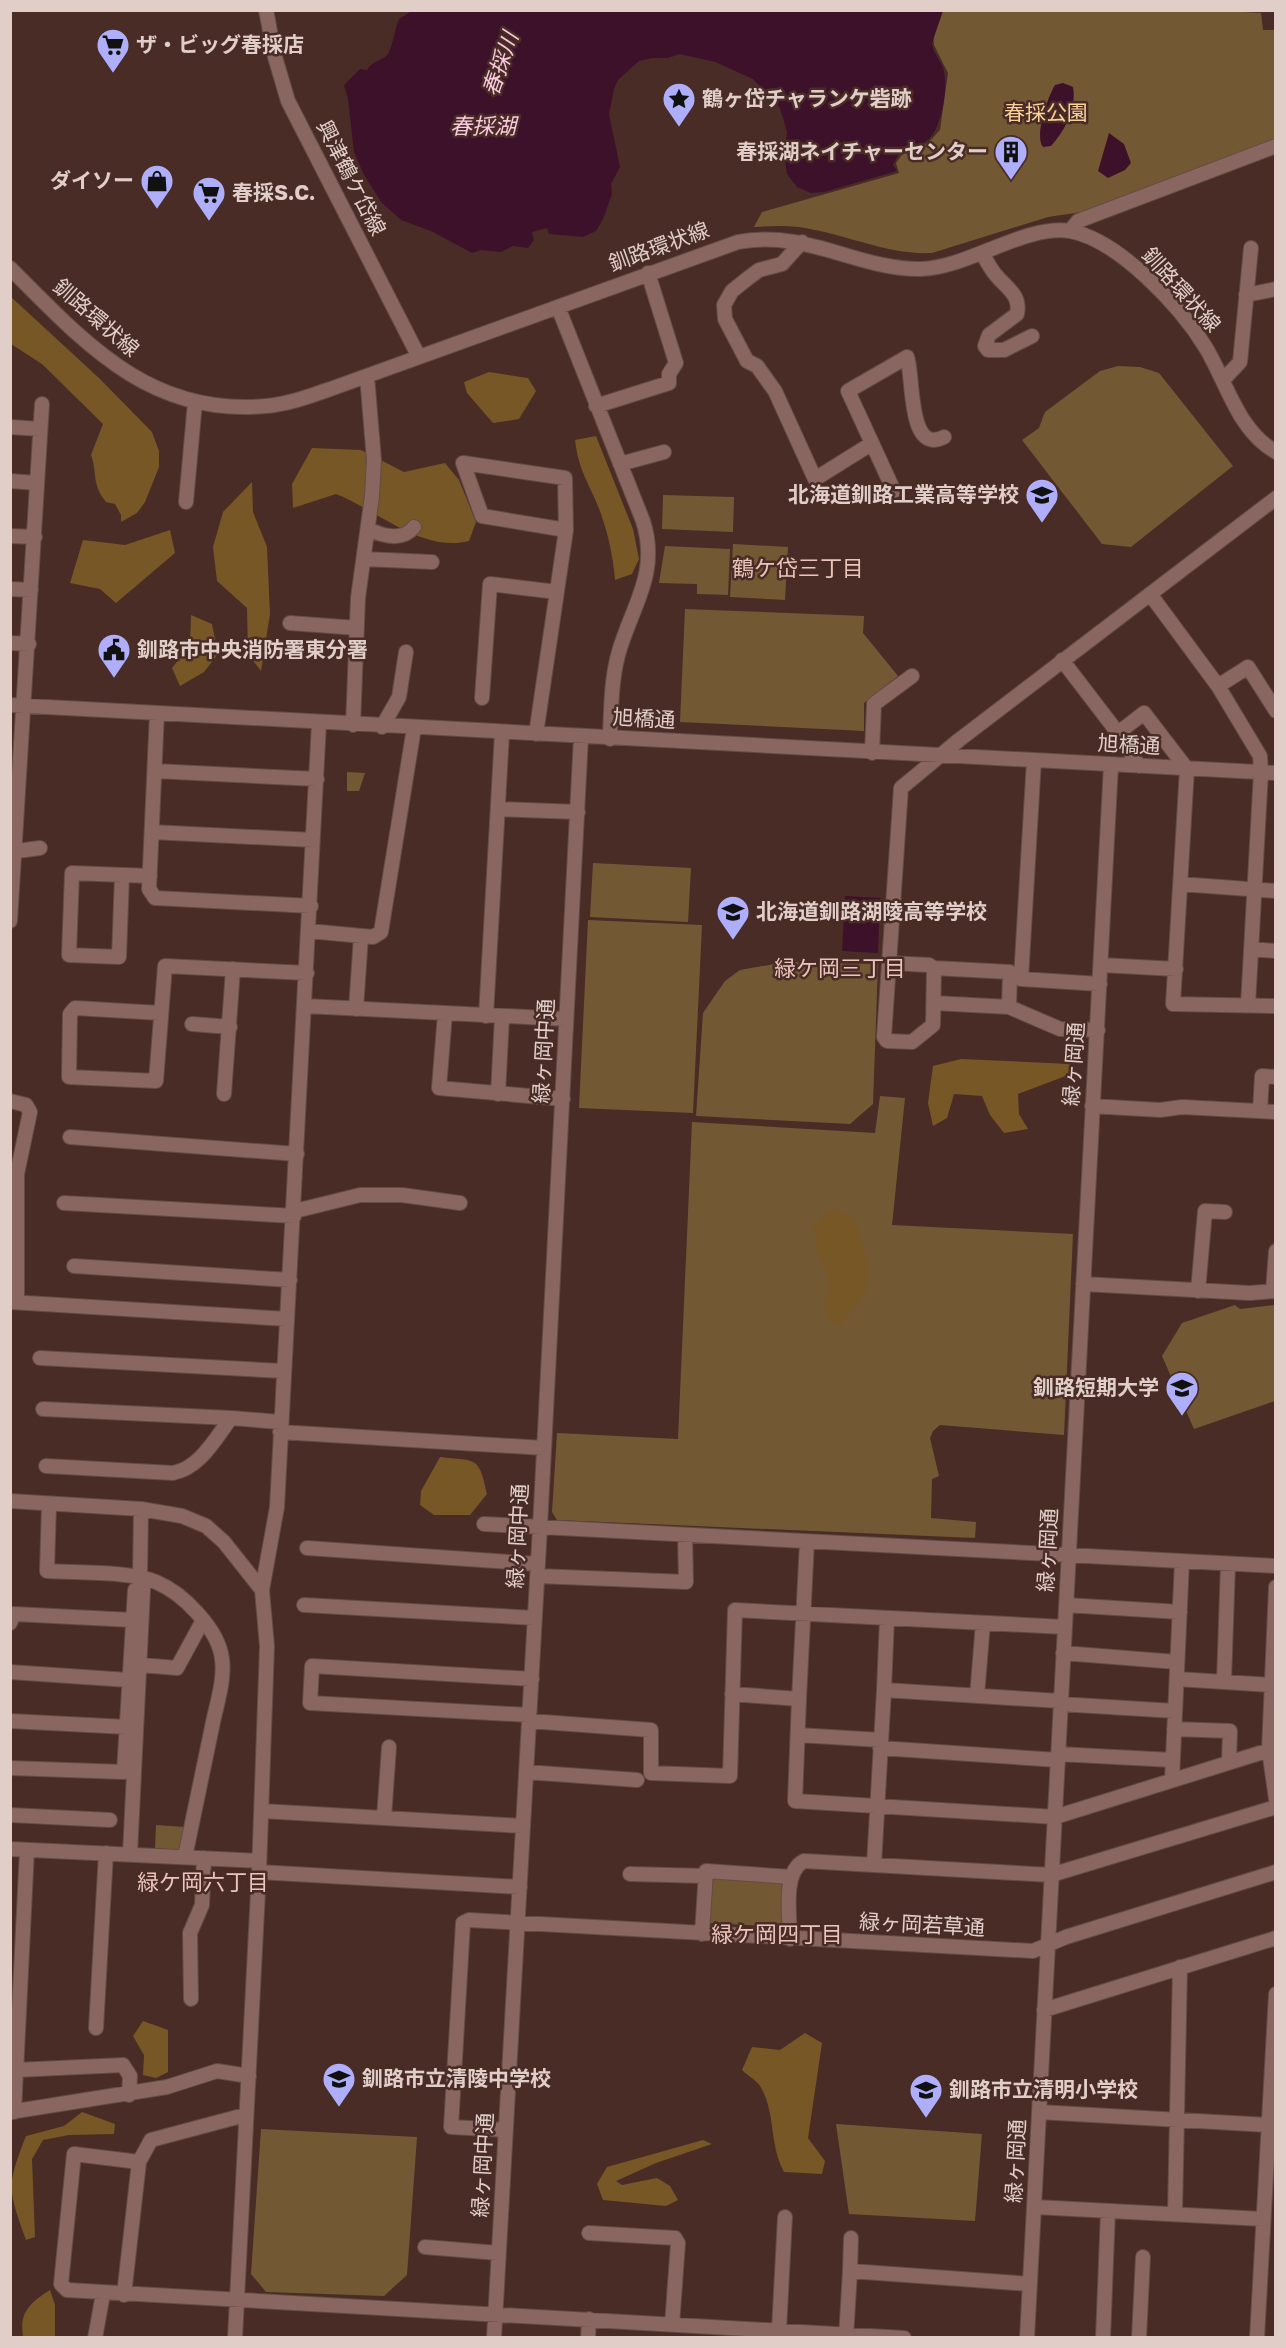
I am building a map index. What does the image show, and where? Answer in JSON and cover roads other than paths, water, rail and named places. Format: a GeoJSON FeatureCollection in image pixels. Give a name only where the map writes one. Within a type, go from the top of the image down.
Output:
{"type":"FeatureCollection","features":[{"type":"Feature","properties":{"kind":"street","name":"興津鶴ケ岱線"},"geometry":{"type":"LineString","coordinates":[[266,10],[275,57],[288,100],[419,357]]}},
{"type":"Feature","properties":{"kind":"street"},"geometry":{"type":"LineString","coordinates":[[1070,231],[1078,221],[1275,146]]}},
{"type":"Feature","properties":{"kind":"street","name":"釧路環状線"},"geometry":{"type":"LineString","coordinates":[[10,268],[91,347],[124,373],[160,392],[195,402],[232,407],[267,406],[295,401],[367,376],[738,242],[778,239],[802,242],[877,262],[920,269],[943,266],[1038,234],[1070,231],[1104,245],[1146,278],[1178,311],[1205,346],[1246,426],[1258,440],[1275,452]]}},
{"type":"Feature","properties":{"kind":"street"},"geometry":{"type":"LineString","coordinates":[[802,242],[782,264],[759,270],[732,291],[724,305],[725,320],[747,361],[757,366],[775,391],[815,479],[872,444]]}},
{"type":"Feature","properties":{"kind":"street"},"geometry":{"type":"LineString","coordinates":[[1223,380],[1240,362],[1251,248]]}},
{"type":"Feature","properties":{"kind":"street"},"geometry":{"type":"LineString","coordinates":[[982,253],[995,275],[1012,290],[1018,307],[1017,314],[989,335],[985,346],[988,350],[1004,350],[1032,336]]}},
{"type":"Feature","properties":{"kind":"street"},"geometry":{"type":"LineString","coordinates":[[596,406],[669,383],[669,374],[676,363],[648,273]]}},
{"type":"Feature","properties":{"kind":"street"},"geometry":{"type":"LineString","coordinates":[[1246,295],[1275,290]]}},
{"type":"Feature","properties":{"kind":"street"},"geometry":{"type":"LineString","coordinates":[[558,307],[648,536],[650,560],[615,668],[610,738]]}},
{"type":"Feature","properties":{"kind":"street"},"geometry":{"type":"LineString","coordinates":[[894,491],[848,391],[907,357],[911,367],[916,424],[921,434],[930,440],[936,441],[944,437]]}},
{"type":"Feature","properties":{"kind":"street"},"geometry":{"type":"LineString","coordinates":[[353,725],[357,628],[374,460],[367,376]]}},
{"type":"Feature","properties":{"kind":"street"},"geometry":{"type":"LineString","coordinates":[[186,502],[195,402]]}},
{"type":"Feature","properties":{"kind":"street"},"geometry":{"type":"LineString","coordinates":[[10,921],[17,706],[28,644],[42,404]]}},
{"type":"Feature","properties":{"kind":"street"},"geometry":{"type":"LineString","coordinates":[[10,427],[40,429]]}},
{"type":"Feature","properties":{"kind":"street"},"geometry":{"type":"LineString","coordinates":[[620,464],[664,452]]}},
{"type":"Feature","properties":{"kind":"street"},"geometry":{"type":"LineString","coordinates":[[536,734],[566,530],[565,478],[463,463],[482,516],[566,530]]}},
{"type":"Feature","properties":{"kind":"street"},"geometry":{"type":"LineString","coordinates":[[10,481],[37,483]]}},
{"type":"Feature","properties":{"kind":"street"},"geometry":{"type":"LineString","coordinates":[[934,968],[933,1025],[912,1042],[887,1041],[884,1037],[901,788],[1062,660],[1275,498]]}},
{"type":"Feature","properties":{"kind":"street"},"geometry":{"type":"LineString","coordinates":[[368,529],[380,535],[398,537],[409,533],[414,527]]}},
{"type":"Feature","properties":{"kind":"street"},"geometry":{"type":"LineString","coordinates":[[10,536],[35,537]]}},
{"type":"Feature","properties":{"kind":"street"},"geometry":{"type":"LineString","coordinates":[[364,559],[432,562]]}},
{"type":"Feature","properties":{"kind":"street"},"geometry":{"type":"LineString","coordinates":[[482,698],[490,584],[557,592]]}},
{"type":"Feature","properties":{"kind":"street"},"geometry":{"type":"LineString","coordinates":[[10,589],[31,590]]}},
{"type":"Feature","properties":{"kind":"street"},"geometry":{"type":"LineString","coordinates":[[1150,594],[1218,686],[1268,772],[1253,890],[1248,1005]]}},
{"type":"Feature","properties":{"kind":"street"},"geometry":{"type":"LineString","coordinates":[[290,623],[357,628]]}},
{"type":"Feature","properties":{"kind":"street"},"geometry":{"type":"LineString","coordinates":[[10,643],[28,644]]}},
{"type":"Feature","properties":{"kind":"street"},"geometry":{"type":"LineString","coordinates":[[382,727],[399,697],[406,652]]}},
{"type":"Feature","properties":{"kind":"street"},"geometry":{"type":"LineString","coordinates":[[1062,660],[1118,733],[1139,766]]}},
{"type":"Feature","properties":{"kind":"street"},"geometry":{"type":"LineString","coordinates":[[1218,686],[1248,667],[1275,711]]}},
{"type":"Feature","properties":{"kind":"street"},"geometry":{"type":"LineString","coordinates":[[872,753],[874,704],[912,676]]}},
{"type":"Feature","properties":{"kind":"street","name":"旭橋通"},"geometry":{"type":"LineString","coordinates":[[17,706],[872,753],[1268,772]]}},
{"type":"Feature","properties":{"kind":"street"},"geometry":{"type":"LineString","coordinates":[[157,713],[149,889],[155,898],[311,906]]}},
{"type":"Feature","properties":{"kind":"street"},"geometry":{"type":"LineString","coordinates":[[1118,733],[1144,713],[1187,769],[1173,1004],[1275,1006]]}},
{"type":"Feature","properties":{"kind":"street"},"geometry":{"type":"LineString","coordinates":[[235,2337],[262,1811],[267,1646],[262,1590],[277,1507],[283,1371],[295,1214],[319,723]]}},
{"type":"Feature","properties":{"kind":"street"},"geometry":{"type":"LineString","coordinates":[[309,931],[373,937],[381,932],[414,728]]}},
{"type":"Feature","properties":{"kind":"street"},"geometry":{"type":"LineString","coordinates":[[486,1016],[502,733]]}},
{"type":"Feature","properties":{"kind":"street","name":"緑ヶ岡中通"},"geometry":{"type":"LineString","coordinates":[[494,2337],[538,1570],[581,737]]}},
{"type":"Feature","properties":{"kind":"street"},"geometry":{"type":"LineString","coordinates":[[1034,760],[1021,979],[1100,984]]}},
{"type":"Feature","properties":{"kind":"street","name":"緑ヶ岡通"},"geometry":{"type":"LineString","coordinates":[[1027,2337],[1111,765]]}},
{"type":"Feature","properties":{"kind":"street"},"geometry":{"type":"LineString","coordinates":[[155,771],[316,780]]}},
{"type":"Feature","properties":{"kind":"street"},"geometry":{"type":"LineString","coordinates":[[498,808],[578,812]]}},
{"type":"Feature","properties":{"kind":"street"},"geometry":{"type":"LineString","coordinates":[[152,832],[313,840]]}},
{"type":"Feature","properties":{"kind":"street"},"geometry":{"type":"LineString","coordinates":[[13,852],[40,848]]}},
{"type":"Feature","properties":{"kind":"street"},"geometry":{"type":"LineString","coordinates":[[122,875],[119,957],[69,955],[72,873],[150,876]]}},
{"type":"Feature","properties":{"kind":"street"},"geometry":{"type":"LineString","coordinates":[[1180,884],[1275,891]]}},
{"type":"Feature","properties":{"kind":"street"},"geometry":{"type":"LineString","coordinates":[[356,1009],[361,936]]}},
{"type":"Feature","properties":{"kind":"street"},"geometry":{"type":"LineString","coordinates":[[1251,949],[1275,951]]}},
{"type":"Feature","properties":{"kind":"street"},"geometry":{"type":"LineString","coordinates":[[889,963],[1010,972],[1010,1007]]}},
{"type":"Feature","properties":{"kind":"street"},"geometry":{"type":"LineString","coordinates":[[1101,965],[1176,969]]}},
{"type":"Feature","properties":{"kind":"street"},"geometry":{"type":"LineString","coordinates":[[160,1013],[75,1008],[70,1014],[69,1077],[156,1081],[165,966],[307,973]]}},
{"type":"Feature","properties":{"kind":"street"},"geometry":{"type":"LineString","coordinates":[[224,1094],[233,969]]}},
{"type":"Feature","properties":{"kind":"street"},"geometry":{"type":"LineString","coordinates":[[934,1003],[1010,1007],[1060,1029],[1098,1030]]}},
{"type":"Feature","properties":{"kind":"street"},"geometry":{"type":"LineString","coordinates":[[305,1006],[566,1019]]}},
{"type":"Feature","properties":{"kind":"street"},"geometry":{"type":"LineString","coordinates":[[445,1014],[439,1088],[563,1099]]}},
{"type":"Feature","properties":{"kind":"street"},"geometry":{"type":"LineString","coordinates":[[498,1094],[502,1017]]}},
{"type":"Feature","properties":{"kind":"street"},"geometry":{"type":"LineString","coordinates":[[192,1024],[230,1027]]}},
{"type":"Feature","properties":{"kind":"street"},"geometry":{"type":"LineString","coordinates":[[1260,1111],[1262,1076],[1275,1077]]}},
{"type":"Feature","properties":{"kind":"street"},"geometry":{"type":"LineString","coordinates":[[10,1101],[26,1105],[30,1113],[14,1174],[14,1302],[287,1319]]}},
{"type":"Feature","properties":{"kind":"street"},"geometry":{"type":"LineString","coordinates":[[1092,1106],[1160,1110],[1182,1107],[1275,1112]]}},
{"type":"Feature","properties":{"kind":"street"},"geometry":{"type":"LineString","coordinates":[[70,1137],[297,1154]]}},
{"type":"Feature","properties":{"kind":"street"},"geometry":{"type":"LineString","coordinates":[[64,1203],[295,1214],[360,1195],[402,1195],[460,1203]]}},
{"type":"Feature","properties":{"kind":"street"},"geometry":{"type":"LineString","coordinates":[[1198,1291],[1205,1211],[1225,1212]]}},
{"type":"Feature","properties":{"kind":"street"},"geometry":{"type":"LineString","coordinates":[[1083,1284],[1198,1291],[1274,1291],[1275,1251]]}},
{"type":"Feature","properties":{"kind":"street"},"geometry":{"type":"LineString","coordinates":[[74,1266],[290,1280]]}},
{"type":"Feature","properties":{"kind":"street"},"geometry":{"type":"LineString","coordinates":[[40,1358],[283,1371]]}},
{"type":"Feature","properties":{"kind":"street"},"geometry":{"type":"LineString","coordinates":[[43,1409],[231,1418],[280,1427],[544,1448]]}},
{"type":"Feature","properties":{"kind":"street"},"geometry":{"type":"LineString","coordinates":[[46,1466],[173,1473],[185,1471],[195,1465],[231,1418]]}},
{"type":"Feature","properties":{"kind":"street"},"geometry":{"type":"LineString","coordinates":[[10,1501],[141,1509],[182,1516],[206,1526],[238,1556],[262,1590]]}},
{"type":"Feature","properties":{"kind":"street"},"geometry":{"type":"LineString","coordinates":[[49,1504],[47,1571],[140,1577],[171,1589],[214,1635],[219,1646],[222,1677],[185,1857]]}},
{"type":"Feature","properties":{"kind":"street"},"geometry":{"type":"LineString","coordinates":[[130,1854],[141,1665],[143,1590],[140,1577],[141,1509]]}},
{"type":"Feature","properties":{"kind":"street"},"geometry":{"type":"LineString","coordinates":[[484,1524],[1275,1566]]}},
{"type":"Feature","properties":{"kind":"street"},"geometry":{"type":"LineString","coordinates":[[307,1548],[686,1582],[685,1535]]}},
{"type":"Feature","properties":{"kind":"street"},"geometry":{"type":"LineString","coordinates":[[807,1542],[795,1801],[1055,1817],[1272,1749]]}},
{"type":"Feature","properties":{"kind":"street"},"geometry":{"type":"LineString","coordinates":[[1172,1779],[1182,1562]]}},
{"type":"Feature","properties":{"kind":"street"},"geometry":{"type":"LineString","coordinates":[[1224,1681],[1228,1564]]}},
{"type":"Feature","properties":{"kind":"street"},"geometry":{"type":"LineString","coordinates":[[10,1768],[124,1772],[132,1620],[135,1590],[140,1577]]}},
{"type":"Feature","properties":{"kind":"street"},"geometry":{"type":"LineString","coordinates":[[1275,1587],[1274,1657],[1271,1684],[1275,1798]]}},
{"type":"Feature","properties":{"kind":"street"},"geometry":{"type":"LineString","coordinates":[[304,1605],[535,1618]]}},
{"type":"Feature","properties":{"kind":"street"},"geometry":{"type":"LineString","coordinates":[[1066,1605],[1180,1612]]}},
{"type":"Feature","properties":{"kind":"street"},"geometry":{"type":"LineString","coordinates":[[532,1679],[312,1666],[310,1703],[529,1718],[651,1730],[651,1773],[730,1776],[735,1610],[1064,1627]]}},
{"type":"Feature","properties":{"kind":"street"},"geometry":{"type":"LineString","coordinates":[[10,1623],[14,1614],[132,1620]]}},
{"type":"Feature","properties":{"kind":"street"},"geometry":{"type":"LineString","coordinates":[[874,1865],[887,1618]]}},
{"type":"Feature","properties":{"kind":"street"},"geometry":{"type":"LineString","coordinates":[[141,1665],[177,1668],[202,1622]]}},
{"type":"Feature","properties":{"kind":"street"},"geometry":{"type":"LineString","coordinates":[[978,1696],[983,1623]]}},
{"type":"Feature","properties":{"kind":"street"},"geometry":{"type":"LineString","coordinates":[[1063,1653],[1177,1662]]}},
{"type":"Feature","properties":{"kind":"street"},"geometry":{"type":"LineString","coordinates":[[10,1672],[128,1680]]}},
{"type":"Feature","properties":{"kind":"street"},"geometry":{"type":"LineString","coordinates":[[1176,1679],[1271,1684]]}},
{"type":"Feature","properties":{"kind":"street"},"geometry":{"type":"LineString","coordinates":[[884,1690],[1175,1710]]}},
{"type":"Feature","properties":{"kind":"street"},"geometry":{"type":"LineString","coordinates":[[732,1694],[800,1699]]}},
{"type":"Feature","properties":{"kind":"street"},"geometry":{"type":"LineString","coordinates":[[10,1721],[127,1728]]}},
{"type":"Feature","properties":{"kind":"street"},"geometry":{"type":"LineString","coordinates":[[1174,1729],[1230,1731],[1229,1762]]}},
{"type":"Feature","properties":{"kind":"street"},"geometry":{"type":"LineString","coordinates":[[798,1735],[881,1744],[1058,1757],[1172,1760]]}},
{"type":"Feature","properties":{"kind":"street"},"geometry":{"type":"LineString","coordinates":[[384,1818],[389,1747]]}},
{"type":"Feature","properties":{"kind":"street"},"geometry":{"type":"LineString","coordinates":[[526,1772],[637,1780]]}},
{"type":"Feature","properties":{"kind":"street"},"geometry":{"type":"LineString","coordinates":[[790,1939],[791,1877],[798,1864],[804,1861],[1051,1875],[1275,1807]]}},
{"type":"Feature","properties":{"kind":"street"},"geometry":{"type":"LineString","coordinates":[[262,1811],[523,1826]]}},
{"type":"Feature","properties":{"kind":"street"},"geometry":{"type":"LineString","coordinates":[[10,1815],[110,1820]]}},
{"type":"Feature","properties":{"kind":"street"},"geometry":{"type":"LineString","coordinates":[[10,1849],[204,1858],[260,1866],[520,1887]]}},
{"type":"Feature","properties":{"kind":"street"},"geometry":{"type":"LineString","coordinates":[[27,1850],[12,2112],[129,2095],[167,2087],[217,2071],[249,2076]]}},
{"type":"Feature","properties":{"kind":"street"},"geometry":{"type":"LineString","coordinates":[[96,2028],[106,1853]]}},
{"type":"Feature","properties":{"kind":"street"},"geometry":{"type":"LineString","coordinates":[[191,1999],[190,1933],[202,1905],[204,1858]]}},
{"type":"Feature","properties":{"kind":"street"},"geometry":{"type":"LineString","coordinates":[[702,1934],[706,1871],[791,1877]]}},
{"type":"Feature","properties":{"kind":"street","name":"緑ヶ岡若草通"},"geometry":{"type":"LineString","coordinates":[[506,2130],[451,2127],[463,1923],[469,1920],[1033,1951],[1066,1937],[1275,1872]]}},
{"type":"Feature","properties":{"kind":"street"},"geometry":{"type":"LineString","coordinates":[[630,1874],[706,1876]]}},
{"type":"Feature","properties":{"kind":"street"},"geometry":{"type":"LineString","coordinates":[[1044,2010],[1275,1938]]}},
{"type":"Feature","properties":{"kind":"street"},"geometry":{"type":"LineString","coordinates":[[1174,2214],[1180,1967]]}},
{"type":"Feature","properties":{"kind":"street"},"geometry":{"type":"LineString","coordinates":[[1257,2337],[1263,2219],[1271,2190],[1268,2125],[1273,2079],[1275,1994]]}},
{"type":"Feature","properties":{"kind":"street"},"geometry":{"type":"LineString","coordinates":[[16,2070],[123,2065],[130,2076],[129,2095]]}},
{"type":"Feature","properties":{"kind":"street"},"geometry":{"type":"LineString","coordinates":[[1040,2112],[1268,2125]]}},
{"type":"Feature","properties":{"kind":"street"},"geometry":{"type":"LineString","coordinates":[[124,2295],[139,2162],[151,2140],[245,2115]]}},
{"type":"Feature","properties":{"kind":"street"},"geometry":{"type":"LineString","coordinates":[[139,2162],[75,2154],[61,2284],[67,2290],[103,2294],[779,2330],[847,2336],[904,2337]]}},
{"type":"Feature","properties":{"kind":"street"},"geometry":{"type":"LineString","coordinates":[[1035,2207],[1263,2219]]}},
{"type":"Feature","properties":{"kind":"street"},"geometry":{"type":"LineString","coordinates":[[1103,2337],[1108,2211]]}},
{"type":"Feature","properties":{"kind":"street"},"geometry":{"type":"LineString","coordinates":[[779,2330],[785,2217]]}},
{"type":"Feature","properties":{"kind":"street"},"geometry":{"type":"LineString","coordinates":[[589,2233],[675,2238],[678,2243],[672,2325]]}},
{"type":"Feature","properties":{"kind":"street"},"geometry":{"type":"LineString","coordinates":[[847,2336],[851,2238]]}},
{"type":"Feature","properties":{"kind":"street"},"geometry":{"type":"LineString","coordinates":[[425,2247],[498,2253]]}},
{"type":"Feature","properties":{"kind":"street"},"geometry":{"type":"LineString","coordinates":[[1139,2337],[1143,2256]]}},
{"type":"Feature","properties":{"kind":"street"},"geometry":{"type":"LineString","coordinates":[[850,2271],[1030,2284]]}},
{"type":"Feature","properties":{"kind":"street"},"geometry":{"type":"LineString","coordinates":[[95,2337],[103,2294]]}},
{"type":"Feature","properties":{"kind":"street"},"geometry":{"type":"LineString","coordinates":[[588,2337],[589,2319]]}},
{"type":"Feature","properties":{"kind":"water","name":"春採湖"},"geometry":{"type":"Polygon","coordinates":[[[412,11],[943,11],[932,43],[945,75],[945,95],[941,116],[934,133],[926,141],[901,152],[893,165],[897,171],[824,192],[811,193],[797,187],[787,174],[784,154],[787,132],[780,108],[753,79],[715,62],[680,54],[668,58],[639,61],[618,80],[614,89],[609,114],[620,167],[611,184],[612,194],[596,231],[583,237],[549,234],[547,228],[532,232],[534,240],[528,248],[513,246],[501,252],[481,250],[472,253],[431,231],[401,220],[381,202],[363,173],[354,152],[348,99],[344,85],[360,69],[367,70],[387,55],[399,19],[412,11]]]}},
{"type":"Feature","properties":{"kind":"water"},"geometry":{"type":"Polygon","coordinates":[[[1063,83],[1073,87],[1071,111],[1056,140],[1051,146],[1043,147],[1040,135],[1046,107],[1055,85],[1063,83]]]}},
{"type":"Feature","properties":{"kind":"water"},"geometry":{"type":"Polygon","coordinates":[[[1109,133],[1124,144],[1131,163],[1125,170],[1108,178],[1098,171],[1109,133]]]}},
{"type":"Feature","properties":{"kind":"water"},"geometry":{"type":"Polygon","coordinates":[[[845,896],[880,898],[878,953],[842,951],[845,896]]]}},
{"type":"Feature","properties":{"kind":"place","name":"ザ・ビッグ春採店"},"geometry":{"type":"Point","coordinates":[113,74]}},
{"type":"Feature","properties":{"kind":"place","name":"鶴ヶ岱チャランケ砦跡"},"geometry":{"type":"Point","coordinates":[679,128]}},
{"type":"Feature","properties":{"kind":"place","name":"春採湖ネイチャーセンター"},"geometry":{"type":"Point","coordinates":[1011,181]}},
{"type":"Feature","properties":{"kind":"place","name":"ダイソー"},"geometry":{"type":"Point","coordinates":[157,210]}},
{"type":"Feature","properties":{"kind":"place","name":"春採S.C."},"geometry":{"type":"Point","coordinates":[209,222]}},
{"type":"Feature","properties":{"kind":"place","name":"北海道釧路工業高等学校"},"geometry":{"type":"Point","coordinates":[1042,524]}},
{"type":"Feature","properties":{"kind":"place","name":"釧路市中央消防署東分署"},"geometry":{"type":"Point","coordinates":[114,679]}},
{"type":"Feature","properties":{"kind":"place","name":"北海道釧路湖陵高等学校"},"geometry":{"type":"Point","coordinates":[733,941]}},
{"type":"Feature","properties":{"kind":"place","name":"釧路短期大学"},"geometry":{"type":"Point","coordinates":[1182,1417]}},
{"type":"Feature","properties":{"kind":"place","name":"釧路市立清陵中学校"},"geometry":{"type":"Point","coordinates":[339,2108]}},
{"type":"Feature","properties":{"kind":"place","name":"釧路市立清明小学校"},"geometry":{"type":"Point","coordinates":[926,2119]}},
{"type":"Feature","properties":{"kind":"district","name":"鶴ケ岱三丁目"},"geometry":{"type":"Point","coordinates":[798,568]}},
{"type":"Feature","properties":{"kind":"district","name":"緑ケ岡三丁目"},"geometry":{"type":"Point","coordinates":[840,968]}},
{"type":"Feature","properties":{"kind":"district","name":"緑ケ岡六丁目"},"geometry":{"type":"Point","coordinates":[203,1882]}},
{"type":"Feature","properties":{"kind":"district","name":"緑ケ岡四丁目"},"geometry":{"type":"Point","coordinates":[777,1934]}},
{"type":"Feature","properties":{"kind":"water label","name":"春採川"},"geometry":{"type":"Point","coordinates":[500,64]}},
{"type":"Feature","properties":{"kind":"park label","name":"春採公園"},"geometry":{"type":"Point","coordinates":[1046,113]}}]}
